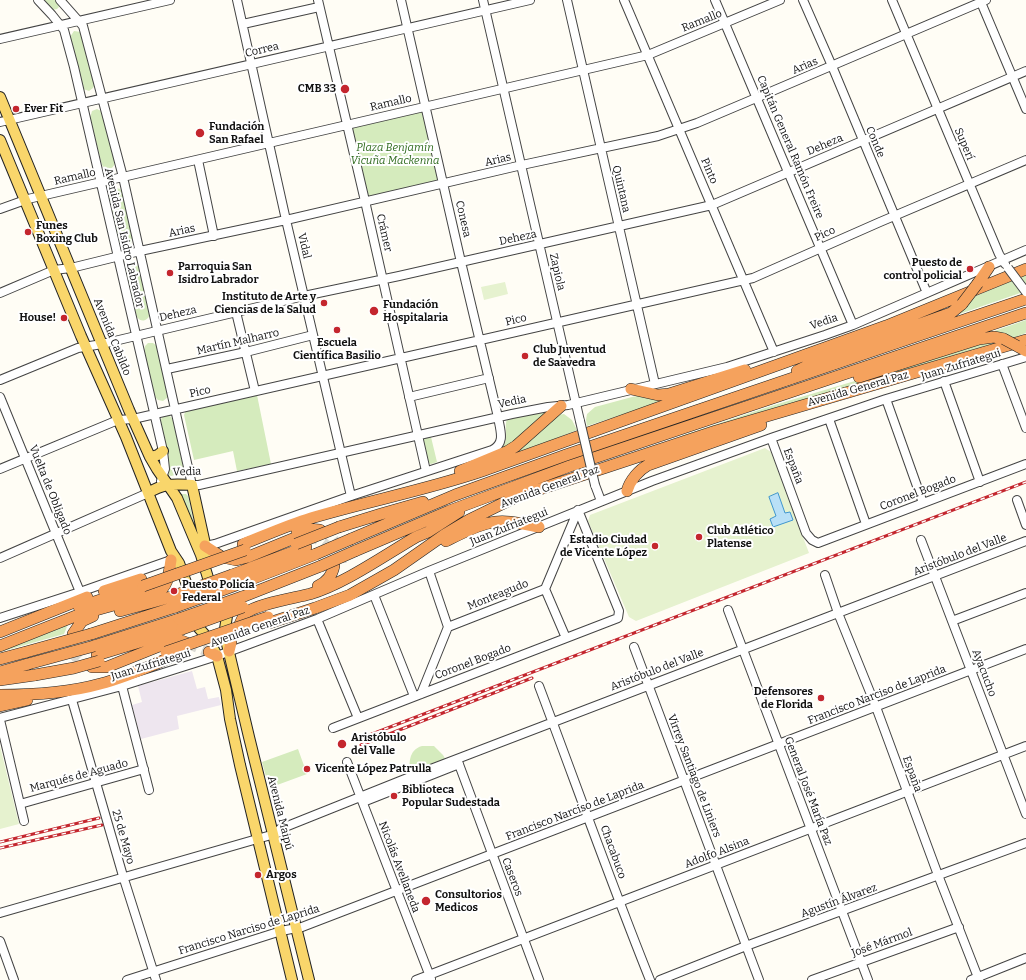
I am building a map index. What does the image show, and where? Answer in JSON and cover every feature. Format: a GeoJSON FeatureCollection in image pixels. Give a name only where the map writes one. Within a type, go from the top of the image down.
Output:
{"type":"FeatureCollection","features":[{"type":"Feature","properties":{"kind":"highway"},"geometry":{"type":"LineString","coordinates":[[750,392],[817,361],[951,313],[962,304],[989,266]]}},
{"type":"Feature","properties":{"kind":"highway"},"geometry":{"type":"LineString","coordinates":[[244,547],[292,524],[461,478],[813,353],[893,324],[1026,269]]}},
{"type":"Feature","properties":{"kind":"highway"},"geometry":{"type":"LineString","coordinates":[[208,548],[220,561],[232,566],[239,566],[304,542],[344,532],[455,495],[566,455],[1026,299]]}},
{"type":"Feature","properties":{"kind":"highway","name":"Avenida General Paz"},"geometry":{"type":"LineString","coordinates":[[93,660],[180,624],[242,602],[355,551],[487,496],[577,464],[1026,313]]}},
{"type":"Feature","properties":{"kind":"highway"},"geometry":{"type":"LineString","coordinates":[[794,391],[844,382],[979,339],[994,337],[1022,343]]}},
{"type":"Feature","properties":{"kind":"highway","name":"Avenida General Paz"},"geometry":{"type":"LineString","coordinates":[[0,695],[54,693],[98,685],[111,681],[167,655],[269,620],[315,608],[350,595],[407,562],[444,535],[516,497],[716,431],[1022,343]]}},
{"type":"Feature","properties":{"kind":"highway"},"geometry":{"type":"LineString","coordinates":[[632,389],[658,394],[670,394],[756,366],[813,353]]}},
{"type":"Feature","properties":{"kind":"highway"},"geometry":{"type":"LineString","coordinates":[[627,491],[630,484],[639,472],[648,465],[783,417],[826,399]]}},
{"type":"Feature","properties":{"kind":"highway"},"geometry":{"type":"LineString","coordinates":[[398,495],[508,450],[525,438],[561,406]]}},
{"type":"Feature","properties":{"kind":"highway"},"geometry":{"type":"LineString","coordinates":[[0,659],[91,634],[234,580],[316,554],[344,532],[381,514],[455,495]]}},
{"type":"Feature","properties":{"kind":"highway"},"geometry":{"type":"LineString","coordinates":[[240,624],[244,615],[251,610],[312,593],[346,578],[416,537],[428,532],[487,496]]}},
{"type":"Feature","properties":{"kind":"highway"},"geometry":{"type":"LineString","coordinates":[[407,562],[446,540],[483,524],[491,522],[509,522],[539,527]]}},
{"type":"Feature","properties":{"kind":"highway"},"geometry":{"type":"LineString","coordinates":[[0,639],[142,583],[244,547],[305,529],[320,530]]}},
{"type":"Feature","properties":{"kind":"highway"},"geometry":{"type":"LineString","coordinates":[[269,620],[348,585],[413,545],[428,532]]}},
{"type":"Feature","properties":{"kind":"highway"},"geometry":{"type":"LineString","coordinates":[[234,580],[304,542]]}},
{"type":"Feature","properties":{"kind":"highway"},"geometry":{"type":"LineString","coordinates":[[0,646],[87,612],[159,592],[167,583],[172,556]]}},
{"type":"Feature","properties":{"kind":"highway"},"geometry":{"type":"LineString","coordinates":[[242,602],[312,588],[323,584],[327,581],[338,564],[339,574],[327,587]]}},
{"type":"Feature","properties":{"kind":"highway"},"geometry":{"type":"LineString","coordinates":[[0,632],[94,594],[142,583]]}},
{"type":"Feature","properties":{"kind":"highway"},"geometry":{"type":"LineString","coordinates":[[87,612],[73,622],[70,635],[80,623],[87,618],[137,607],[173,602]]}},
{"type":"Feature","properties":{"kind":"highway"},"geometry":{"type":"LineString","coordinates":[[1,618],[24,622]]}},
{"type":"Feature","properties":{"kind":"highway"},"geometry":{"type":"LineString","coordinates":[[0,680],[33,675],[59,666],[93,660],[173,636],[185,636],[190,641]]}},
{"type":"Feature","properties":{"kind":"highway"},"geometry":{"type":"LineString","coordinates":[[93,660],[94,675],[106,674],[167,655]]}},
{"type":"Feature","properties":{"kind":"highway"},"geometry":{"type":"LineString","coordinates":[[0,672],[28,664],[93,660]]}},
{"type":"Feature","properties":{"kind":"highway"},"geometry":{"type":"LineString","coordinates":[[0,706],[54,693]]}},
{"type":"Feature","properties":{"kind":"main road","name":"Avenida Cabildo"},"geometry":{"type":"LineString","coordinates":[[0,97],[5,121],[32,198],[54,270],[118,420],[152,491],[178,580],[184,591],[183,574],[180,563],[172,556]]}},
{"type":"Feature","properties":{"kind":"main road","name":"Avenida Cabildo"},"geometry":{"type":"LineString","coordinates":[[0,140],[71,268],[150,457],[177,498],[213,580],[208,548],[192,485]]}},
{"type":"Feature","properties":{"kind":"main road"},"geometry":{"type":"LineString","coordinates":[[150,457],[158,455],[163,451]]}},
{"type":"Feature","properties":{"kind":"main road","name":"Vedia"},"geometry":{"type":"LineString","coordinates":[[152,491],[166,480],[192,485]]}},
{"type":"Feature","properties":{"kind":"main road"},"geometry":{"type":"LineString","coordinates":[[224,617],[225,629]]}},
{"type":"Feature","properties":{"kind":"main road"},"geometry":{"type":"LineString","coordinates":[[200,626],[205,635]]}},
{"type":"Feature","properties":{"kind":"main road","name":"Avenida Maipú"},"geometry":{"type":"LineString","coordinates":[[229,646],[309,980]]}},
{"type":"Feature","properties":{"kind":"main road"},"geometry":{"type":"LineString","coordinates":[[213,652],[228,698],[230,719],[257,838],[292,980]]}},
{"type":"Feature","properties":{"kind":"street","name":"Avenida San Isidro Labrador"},"geometry":{"type":"LineString","coordinates":[[38,0],[64,30],[83,103],[100,183],[163,451],[166,480]]}},
{"type":"Feature","properties":{"kind":"street","name":"Avenida San Isidro Labrador"},"geometry":{"type":"LineString","coordinates":[[62,0],[83,26],[123,177],[192,485]]}},
{"type":"Feature","properties":{"kind":"street"},"geometry":{"type":"LineString","coordinates":[[0,39],[60,26],[155,2],[170,0]]}},
{"type":"Feature","properties":{"kind":"street","name":"Vidal"},"geometry":{"type":"LineString","coordinates":[[237,0],[286,220],[351,496]]}},
{"type":"Feature","properties":{"kind":"street","name":"Conesa"},"geometry":{"type":"LineString","coordinates":[[401,0],[502,437],[497,447],[492,450],[426,471]]}},
{"type":"Feature","properties":{"kind":"street","name":"Zapiola"},"geometry":{"type":"LineString","coordinates":[[483,0],[580,421],[600,501]]}},
{"type":"Feature","properties":{"kind":"street","name":"Correa"},"geometry":{"type":"LineString","coordinates":[[5,121],[530,0]]}},
{"type":"Feature","properties":{"kind":"street","name":"Quintana"},"geometry":{"type":"LineString","coordinates":[[567,0],[655,384]]}},
{"type":"Feature","properties":{"kind":"street","name":"Pinto"},"geometry":{"type":"LineString","coordinates":[[624,0],[774,352]]}},
{"type":"Feature","properties":{"kind":"street","name":"Capitán General Ramón Freire"},"geometry":{"type":"LineString","coordinates":[[715,0],[853,325]]}},
{"type":"Feature","properties":{"kind":"street","name":"Ramallo"},"geometry":{"type":"LineString","coordinates":[[0,209],[32,198],[270,144],[348,124],[648,55],[780,0]]}},
{"type":"Feature","properties":{"kind":"street","name":"Conde"},"geometry":{"type":"LineString","coordinates":[[802,0],[832,66],[927,293]]}},
{"type":"Feature","properties":{"kind":"street","name":"Superí"},"geometry":{"type":"LineString","coordinates":[[892,0],[999,254],[1026,292]]}},
{"type":"Feature","properties":{"kind":"street"},"geometry":{"type":"LineString","coordinates":[[982,1],[1012,78],[1026,109]]}},
{"type":"Feature","properties":{"kind":"street","name":"Arias"},"geometry":{"type":"LineString","coordinates":[[0,293],[54,270],[71,268],[140,251],[366,202],[522,165],[658,136],[756,98],[982,1]]}},
{"type":"Feature","properties":{"kind":"street"},"geometry":{"type":"LineString","coordinates":[[243,24],[318,3]]}},
{"type":"Feature","properties":{"kind":"street","name":"Crámer"},"geometry":{"type":"LineString","coordinates":[[318,3],[348,124],[426,471]]}},
{"type":"Feature","properties":{"kind":"street","name":"Deheza"},"geometry":{"type":"LineString","coordinates":[[0,380],[86,346],[102,344],[304,296],[712,205],[938,110],[1026,71]]}},
{"type":"Feature","properties":{"kind":"street"},"geometry":{"type":"LineString","coordinates":[[198,160],[214,236]]}},
{"type":"Feature","properties":{"kind":"street","name":"Pico"},"geometry":{"type":"LineString","coordinates":[[0,469],[118,420],[133,419],[753,278],[1026,160]]}},
{"type":"Feature","properties":{"kind":"street","name":"Vedia"},"geometry":{"type":"LineString","coordinates":[[192,485],[200,485],[498,417],[576,403],[727,367],[853,325],[1026,250]]}},
{"type":"Feature","properties":{"kind":"street"},"geometry":{"type":"LineString","coordinates":[[236,312],[255,391]]}},
{"type":"Feature","properties":{"kind":"street","name":"Martín Malharro"},"geometry":{"type":"LineString","coordinates":[[167,369],[246,352],[313,334]]}},
{"type":"Feature","properties":{"kind":"street","name":"Juan Zufriategui"},"geometry":{"type":"LineString","coordinates":[[0,719],[122,686],[229,646],[317,619],[429,571],[627,491],[771,438],[886,399],[1026,357]]}},
{"type":"Feature","properties":{"kind":"street"},"geometry":{"type":"LineString","coordinates":[[1002,364],[1026,428]]}},
{"type":"Feature","properties":{"kind":"street"},"geometry":{"type":"LineString","coordinates":[[410,397],[489,378]]}},
{"type":"Feature","properties":{"kind":"street"},"geometry":{"type":"LineString","coordinates":[[944,381],[980,482]]}},
{"type":"Feature","properties":{"kind":"street","name":"Vuelta de Obligado"},"geometry":{"type":"LineString","coordinates":[[0,397],[80,592]]}},
{"type":"Feature","properties":{"kind":"street"},"geometry":{"type":"LineString","coordinates":[[886,399],[923,503]]}},
{"type":"Feature","properties":{"kind":"street"},"geometry":{"type":"LineString","coordinates":[[828,419],[866,524]]}},
{"type":"Feature","properties":{"kind":"street","name":"España"},"geometry":{"type":"LineString","coordinates":[[771,438],[806,533],[812,540],[818,543]]}},
{"type":"Feature","properties":{"kind":"street","name":"Coronel Bogado"},"geometry":{"type":"LineString","coordinates":[[818,543],[1026,464]]}},
{"type":"Feature","properties":{"kind":"street"},"geometry":{"type":"LineString","coordinates":[[208,548],[215,544],[426,471]]}},
{"type":"Feature","properties":{"kind":"street","name":"Vedia"},"geometry":{"type":"LineString","coordinates":[[0,558],[152,491]]}},
{"type":"Feature","properties":{"kind":"street"},"geometry":{"type":"LineString","coordinates":[[1017,500],[1026,525]]}},
{"type":"Feature","properties":{"kind":"street","name":"Coronel Bogado"},"geometry":{"type":"LineString","coordinates":[[333,728],[618,618],[619,611],[578,510]]}},
{"type":"Feature","properties":{"kind":"street","name":"Monteagudo"},"geometry":{"type":"LineString","coordinates":[[448,627],[545,589],[578,510]]}},
{"type":"Feature","properties":{"kind":"street","name":"Ayacucho"},"geometry":{"type":"LineString","coordinates":[[921,540],[1026,814]]}},
{"type":"Feature","properties":{"kind":"street","name":"Aristóbulo del Valle"},"geometry":{"type":"LineString","coordinates":[[0,913],[274,833],[280,829],[361,800],[410,777],[458,762],[553,722],[1026,541]]}},
{"type":"Feature","properties":{"kind":"street"},"geometry":{"type":"LineString","coordinates":[[1,618],[80,592],[172,556]]}},
{"type":"Feature","properties":{"kind":"street"},"geometry":{"type":"LineString","coordinates":[[417,695],[448,627],[429,571]]}},
{"type":"Feature","properties":{"kind":"street","name":"España"},"geometry":{"type":"LineString","coordinates":[[825,575],[838,613],[876,707],[938,875],[959,927],[976,979]]}},
{"type":"Feature","properties":{"kind":"street"},"geometry":{"type":"LineString","coordinates":[[545,589],[566,638]]}},
{"type":"Feature","properties":{"kind":"street"},"geometry":{"type":"LineString","coordinates":[[952,621],[1026,593]]}},
{"type":"Feature","properties":{"kind":"street"},"geometry":{"type":"LineString","coordinates":[[374,595],[417,695]]}},
{"type":"Feature","properties":{"kind":"street","name":"General José María Paz"},"geometry":{"type":"LineString","coordinates":[[728,610],[868,980]]}},
{"type":"Feature","properties":{"kind":"street"},"geometry":{"type":"LineString","coordinates":[[317,619],[358,718]]}},
{"type":"Feature","properties":{"kind":"street","name":"Virrey Santiago de Liniers"},"geometry":{"type":"LineString","coordinates":[[634,647],[759,980]]}},
{"type":"Feature","properties":{"kind":"street","name":"Francisco Narciso de Laprida"},"geometry":{"type":"LineString","coordinates":[[127,980],[280,931],[296,928],[492,855],[1026,650]]}},
{"type":"Feature","properties":{"kind":"street"},"geometry":{"type":"LineString","coordinates":[[122,686],[149,790]]}},
{"type":"Feature","properties":{"kind":"street","name":"Chacabuco"},"geometry":{"type":"LineString","coordinates":[[540,686],[619,902],[650,980]]}},
{"type":"Feature","properties":{"kind":"street","name":"25 de Mayo"},"geometry":{"type":"LineString","coordinates":[[72,700],[95,783],[156,980]]}},
{"type":"Feature","properties":{"kind":"street"},"geometry":{"type":"LineString","coordinates":[[0,719],[24,821]]}},
{"type":"Feature","properties":{"kind":"street","name":"Adolfo Alsina"},"geometry":{"type":"LineString","coordinates":[[416,980],[430,977],[523,938],[1026,746]]}},
{"type":"Feature","properties":{"kind":"street","name":"Nicolás Avellaneda"},"geometry":{"type":"LineString","coordinates":[[347,762],[430,977]]}},
{"type":"Feature","properties":{"kind":"street","name":"Caseros"},"geometry":{"type":"LineString","coordinates":[[458,762],[539,980]]}},
{"type":"Feature","properties":{"kind":"street","name":"Marqués de Aguado"},"geometry":{"type":"LineString","coordinates":[[20,804],[144,769]]}},
{"type":"Feature","properties":{"kind":"street","name":"Agustín Álvarez"},"geometry":{"type":"LineString","coordinates":[[660,980],[746,946],[842,912],[1026,843]]}},
{"type":"Feature","properties":{"kind":"street","name":"José Mármol"},"geometry":{"type":"LineString","coordinates":[[812,980],[959,927]]}},
{"type":"Feature","properties":{"kind":"street"},"geometry":{"type":"LineString","coordinates":[[0,942],[14,980]]}},
{"type":"Feature","properties":{"kind":"street"},"geometry":{"type":"LineString","coordinates":[[976,979],[1026,958]]}},
{"type":"Feature","properties":{"kind":"shaded area"},"geometry":{"type":"Polygon","coordinates":[[[192,671],[197,689],[205,687],[208,699],[219,697],[221,705],[177,716],[179,729],[141,739],[132,705],[142,702],[138,686],[192,671]]]}},
{"type":"Feature","properties":{"kind":"green space"},"geometry":{"type":"Polygon","coordinates":[[[43,0],[56,0],[59,7],[53,10],[43,0]]]}},
{"type":"Feature","properties":{"kind":"green space"},"geometry":{"type":"Polygon","coordinates":[[[74,31],[81,32],[95,84],[89,91],[83,89],[70,37],[74,31]]]}},
{"type":"Feature","properties":{"kind":"green space"},"geometry":{"type":"Polygon","coordinates":[[[97,109],[101,111],[115,163],[113,167],[109,169],[102,165],[90,118],[92,111],[97,109]]]}},
{"type":"Feature","properties":{"kind":"green space","name":"Plaza Benjamín Vicuña Mackenna"},"geometry":{"type":"Polygon","coordinates":[[[422,112],[439,181],[369,197],[350,127],[422,112]]]}},
{"type":"Feature","properties":{"kind":"green space"},"geometry":{"type":"Polygon","coordinates":[[[111,189],[120,189],[123,193],[132,231],[132,242],[127,246],[122,245],[119,242],[109,196],[111,189]]]}},
{"type":"Feature","properties":{"kind":"green space"},"geometry":{"type":"Polygon","coordinates":[[[132,263],[137,265],[140,269],[150,314],[148,318],[142,321],[137,317],[125,271],[126,267],[132,263]]]}},
{"type":"Feature","properties":{"kind":"green space"},"geometry":{"type":"Polygon","coordinates":[[[1026,275],[1026,291],[945,319],[971,298],[1026,275]]]}},
{"type":"Feature","properties":{"kind":"green space"},"geometry":{"type":"Polygon","coordinates":[[[505,282],[508,294],[484,300],[481,287],[505,282]]]}},
{"type":"Feature","properties":{"kind":"green space"},"geometry":{"type":"Polygon","coordinates":[[[1026,320],[1026,333],[1010,339],[980,336],[1026,320]]]}},
{"type":"Feature","properties":{"kind":"green space"},"geometry":{"type":"Polygon","coordinates":[[[989,341],[998,342],[681,437],[771,406],[989,341]]]}},
{"type":"Feature","properties":{"kind":"green space"},"geometry":{"type":"Polygon","coordinates":[[[148,343],[153,343],[157,346],[168,397],[163,401],[158,400],[155,397],[144,351],[145,346],[148,343]]]}},
{"type":"Feature","properties":{"kind":"green space"},"geometry":{"type":"Polygon","coordinates":[[[740,376],[587,426],[587,414],[595,407],[632,397],[740,376]]]}},
{"type":"Feature","properties":{"kind":"green space"},"geometry":{"type":"Polygon","coordinates":[[[257,395],[271,464],[237,471],[233,451],[194,460],[184,415],[186,410],[257,395]]]}},
{"type":"Feature","properties":{"kind":"green space"},"geometry":{"type":"Polygon","coordinates":[[[545,411],[548,412],[526,434],[499,452],[506,440],[507,419],[545,411]]]}},
{"type":"Feature","properties":{"kind":"green space"},"geometry":{"type":"Polygon","coordinates":[[[564,414],[572,420],[577,430],[474,471],[557,415],[564,414]]]}},
{"type":"Feature","properties":{"kind":"green space"},"geometry":{"type":"Polygon","coordinates":[[[168,415],[173,420],[184,471],[183,473],[171,476],[169,475],[168,457],[160,421],[163,416],[168,415]]]}},
{"type":"Feature","properties":{"kind":"green space"},"geometry":{"type":"Polygon","coordinates":[[[431,437],[437,462],[431,464],[428,463],[422,441],[423,438],[431,437]]]}},
{"type":"Feature","properties":{"kind":"green space","name":"Club Atlético Platense"},"geometry":{"type":"Polygon","coordinates":[[[765,448],[771,452],[809,553],[636,621],[629,617],[588,521],[590,515],[765,448]]]}},
{"type":"Feature","properties":{"kind":"green space"},"geometry":{"type":"Polygon","coordinates":[[[179,494],[186,494],[188,496],[201,544],[179,494]]]}},
{"type":"Feature","properties":{"kind":"green space"},"geometry":{"type":"Polygon","coordinates":[[[69,622],[64,634],[0,652],[0,649],[69,622]]]}},
{"type":"Feature","properties":{"kind":"green space"},"geometry":{"type":"Polygon","coordinates":[[[0,746],[19,824],[0,829],[0,746]]]}},
{"type":"Feature","properties":{"kind":"green space"},"geometry":{"type":"Polygon","coordinates":[[[422,746],[434,746],[443,755],[447,762],[410,777],[410,758],[417,748],[422,746]]]}},
{"type":"Feature","properties":{"kind":"green space"},"geometry":{"type":"Polygon","coordinates":[[[298,749],[307,774],[269,788],[262,762],[298,749]]]}},
{"type":"Feature","properties":{"kind":"water"},"geometry":{"type":"Polygon","coordinates":[[[778,493],[785,513],[790,512],[793,520],[773,527],[770,519],[776,516],[769,497],[778,493]]]}},
{"type":"Feature","properties":{"kind":"tunnel"},"geometry":{"type":"LineString","coordinates":[[320,530],[329,535],[336,543],[340,552],[341,563]]}},
{"type":"Feature","properties":{"kind":"tunnel"},"geometry":{"type":"LineString","coordinates":[[308,536],[319,540],[327,546],[334,560],[334,566]]}},
{"type":"Feature","properties":{"kind":"tunnel"},"geometry":{"type":"LineString","coordinates":[[73,634],[72,645],[75,655],[86,665],[92,667]]}},
{"type":"Feature","properties":{"kind":"tunnel"},"geometry":{"type":"LineString","coordinates":[[187,643],[209,652]]}},
{"type":"Feature","properties":{"kind":"railway"},"geometry":{"type":"LineString","coordinates":[[359,739],[1026,482]]}},
{"type":"Feature","properties":{"kind":"railway"},"geometry":{"type":"LineString","coordinates":[[361,745],[532,678]]}},
{"type":"Feature","properties":{"kind":"railway"},"geometry":{"type":"LineString","coordinates":[[0,842],[99,818]]}},
{"type":"Feature","properties":{"kind":"railway"},"geometry":{"type":"LineString","coordinates":[[0,848],[102,825]]}},
{"type":"Feature","properties":{"kind":"place","name":"CMB 33"},"geometry":{"type":"Point","coordinates":[345,89]}},
{"type":"Feature","properties":{"kind":"place","name":"Ever Fit"},"geometry":{"type":"Point","coordinates":[16,109]}},
{"type":"Feature","properties":{"kind":"place","name":"Fundación San Rafael"},"geometry":{"type":"Point","coordinates":[200,133]}},
{"type":"Feature","properties":{"kind":"place","name":"Funes Boxing Club"},"geometry":{"type":"Point","coordinates":[28,232]}},
{"type":"Feature","properties":{"kind":"place","name":"Puesto de control policial"},"geometry":{"type":"Point","coordinates":[970,269]}},
{"type":"Feature","properties":{"kind":"place","name":"Parroquia San Isidro Labrador"},"geometry":{"type":"Point","coordinates":[170,273]}},
{"type":"Feature","properties":{"kind":"place","name":"Instituto de Arte y Ciencias de la Salud"},"geometry":{"type":"Point","coordinates":[324,303]}},
{"type":"Feature","properties":{"kind":"place","name":"Fundación Hospitalaria"},"geometry":{"type":"Point","coordinates":[374,311]}},
{"type":"Feature","properties":{"kind":"place","name":"House!"},"geometry":{"type":"Point","coordinates":[64,318]}},
{"type":"Feature","properties":{"kind":"place","name":"Escuela Científica Basilio"},"geometry":{"type":"Point","coordinates":[337,330]}},
{"type":"Feature","properties":{"kind":"place","name":"Club Juventud de Saavedra"},"geometry":{"type":"Point","coordinates":[525,356]}},
{"type":"Feature","properties":{"kind":"place","name":"Club Atlético Platense"},"geometry":{"type":"Point","coordinates":[699,537]}},
{"type":"Feature","properties":{"kind":"place","name":"Estadio Ciudad de Vicente López"},"geometry":{"type":"Point","coordinates":[655,546]}},
{"type":"Feature","properties":{"kind":"place","name":"Puesto Policía Federal"},"geometry":{"type":"Point","coordinates":[174,591]}},
{"type":"Feature","properties":{"kind":"place","name":"Defensores de Florida"},"geometry":{"type":"Point","coordinates":[821,698]}},
{"type":"Feature","properties":{"kind":"place","name":"Aristóbulo del Valle"},"geometry":{"type":"Point","coordinates":[342,744]}},
{"type":"Feature","properties":{"kind":"place","name":"Vicente López Patrulla"},"geometry":{"type":"Point","coordinates":[307,769]}},
{"type":"Feature","properties":{"kind":"place","name":"Biblioteca Popular Sudestada"},"geometry":{"type":"Point","coordinates":[394,796]}},
{"type":"Feature","properties":{"kind":"place","name":"Argos"},"geometry":{"type":"Point","coordinates":[258,875]}},
{"type":"Feature","properties":{"kind":"place","name":"Consultorios Medicos"},"geometry":{"type":"Point","coordinates":[426,901]}}]}
